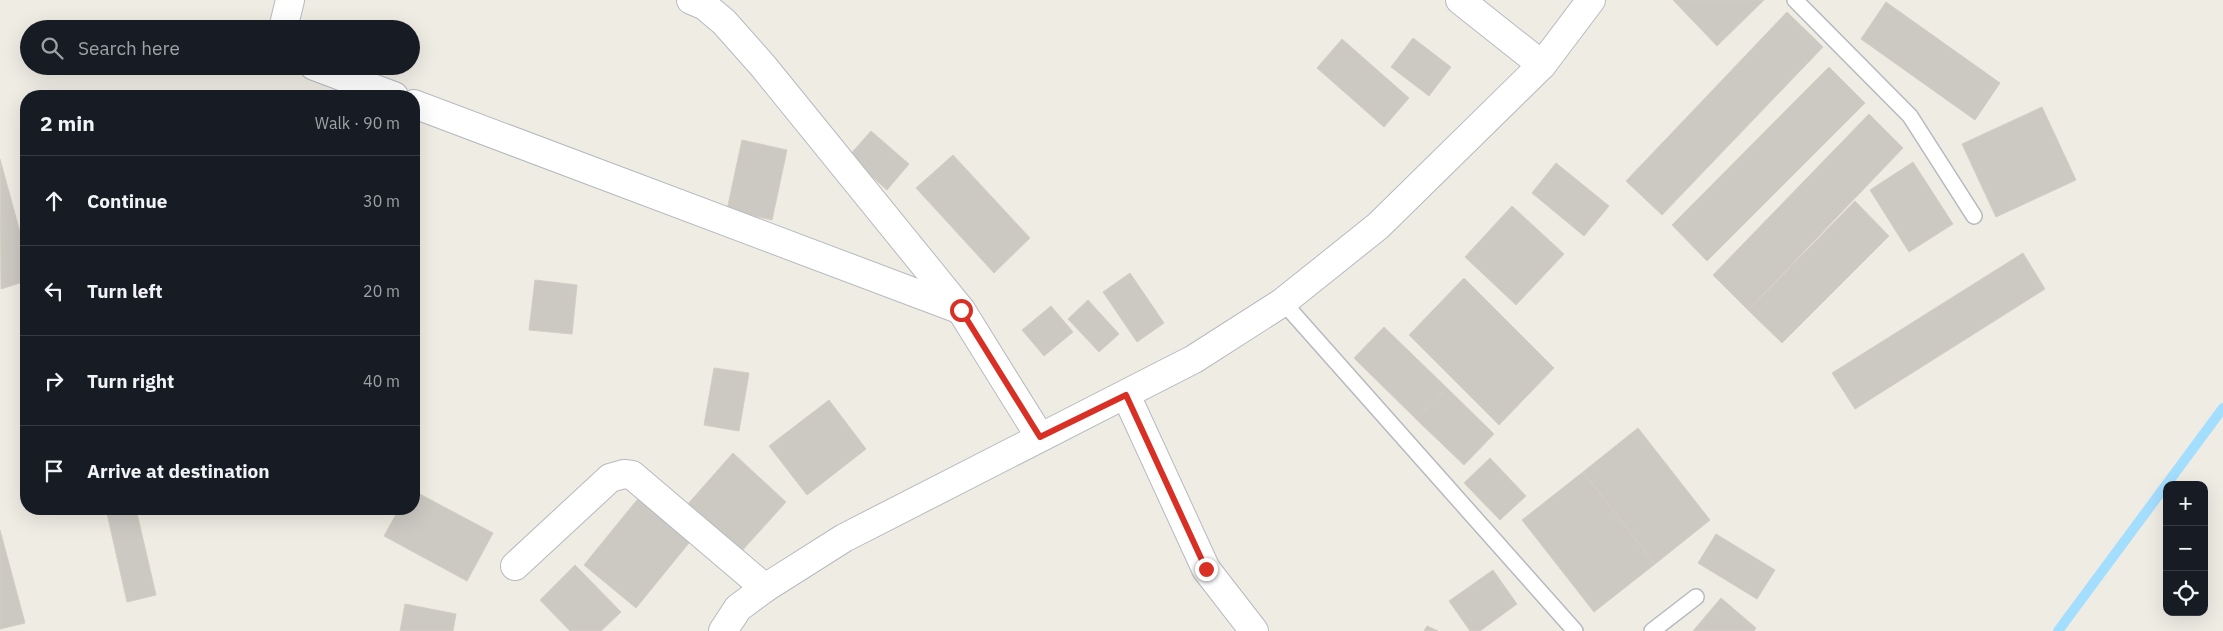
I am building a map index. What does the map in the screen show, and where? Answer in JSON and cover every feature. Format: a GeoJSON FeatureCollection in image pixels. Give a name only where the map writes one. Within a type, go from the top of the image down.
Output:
{"type":"FeatureCollection","features":[{"type":"Feature","properties":{"kind":"street"},"geometry":{"type":"LineString","coordinates":[[285,20],[290,0]]}},
{"type":"Feature","properties":{"kind":"street"},"geometry":{"type":"LineString","coordinates":[[691,0],[705,6],[724,22],[763,66],[961,310],[1040,437]]}},
{"type":"Feature","properties":{"kind":"street"},"geometry":{"type":"LineString","coordinates":[[1460,0],[1542,65]]}},
{"type":"Feature","properties":{"kind":"street"},"geometry":{"type":"LineString","coordinates":[[723,631],[738,608],[764,588],[844,538],[1194,360],[1283,302],[1378,226],[1542,65],[1591,0]]}},
{"type":"Feature","properties":{"kind":"street"},"geometry":{"type":"LineString","coordinates":[[338,75],[378,90]]}},
{"type":"Feature","properties":{"kind":"street"},"geometry":{"type":"LineString","coordinates":[[420,106],[961,310]]}},
{"type":"Feature","properties":{"kind":"street"},"geometry":{"type":"LineString","coordinates":[[1126,395],[1206,569],[1254,631]]}},
{"type":"Feature","properties":{"kind":"street"},"geometry":{"type":"LineString","coordinates":[[515,566],[610,478],[624,474],[632,475],[764,588]]}},
{"type":"Feature","properties":{"kind":"lane"},"geometry":{"type":"LineString","coordinates":[[1795,0],[1910,116],[1974,216]]}},
{"type":"Feature","properties":{"kind":"lane"},"geometry":{"type":"LineString","coordinates":[[1283,302],[1575,631]]}},
{"type":"Feature","properties":{"kind":"lane"},"geometry":{"type":"LineString","coordinates":[[1652,631],[1696,597]]}},
{"type":"Feature","properties":{"kind":"building"},"geometry":{"type":"Polygon","coordinates":[[[1673,0],[1764,0],[1717,46],[1673,0]]]}},
{"type":"Feature","properties":{"kind":"building"},"geometry":{"type":"Polygon","coordinates":[[[1886,2],[2000,83],[1975,120],[1861,39],[1886,2]]]}},
{"type":"Feature","properties":{"kind":"building"},"geometry":{"type":"Polygon","coordinates":[[[1787,12],[1823,47],[1662,215],[1626,181],[1787,12]]]}},
{"type":"Feature","properties":{"kind":"building"},"geometry":{"type":"Polygon","coordinates":[[[1413,38],[1451,67],[1429,96],[1391,67],[1413,38]]]}},
{"type":"Feature","properties":{"kind":"building"},"geometry":{"type":"Polygon","coordinates":[[[1342,39],[1409,98],[1384,127],[1317,68],[1342,39]]]}},
{"type":"Feature","properties":{"kind":"building"},"geometry":{"type":"Polygon","coordinates":[[[1829,67],[1865,103],[1707,261],[1672,225],[1829,67]]]}},
{"type":"Feature","properties":{"kind":"building"},"geometry":{"type":"Polygon","coordinates":[[[2042,107],[2076,180],[1996,217],[1962,144],[2042,107]]]}},
{"type":"Feature","properties":{"kind":"building"},"geometry":{"type":"Polygon","coordinates":[[[1869,114],[1903,148],[1748,310],[1713,275],[1869,114]]]}},
{"type":"Feature","properties":{"kind":"building"},"geometry":{"type":"Polygon","coordinates":[[[871,131],[909,164],[887,190],[849,156],[871,131]]]}},
{"type":"Feature","properties":{"kind":"building"},"geometry":{"type":"Polygon","coordinates":[[[742,140],[787,150],[772,220],[727,210],[742,140]]]}},
{"type":"Feature","properties":{"kind":"building"},"geometry":{"type":"Polygon","coordinates":[[[953,155],[1030,238],[994,273],[916,188],[953,155]]]}},
{"type":"Feature","properties":{"kind":"building"},"geometry":{"type":"Polygon","coordinates":[[[0,159],[20,232],[20,283],[1,289],[0,159]]]}},
{"type":"Feature","properties":{"kind":"building"},"geometry":{"type":"Polygon","coordinates":[[[1913,162],[1953,224],[1909,252],[1870,190],[1913,162]]]}},
{"type":"Feature","properties":{"kind":"building"},"geometry":{"type":"Polygon","coordinates":[[[1556,163],[1609,206],[1584,236],[1532,193],[1556,163]]]}},
{"type":"Feature","properties":{"kind":"building"},"geometry":{"type":"Polygon","coordinates":[[[1855,201],[1889,236],[1782,343],[1748,310],[1855,201]]]}},
{"type":"Feature","properties":{"kind":"building"},"geometry":{"type":"Polygon","coordinates":[[[1512,206],[1564,254],[1516,305],[1465,257],[1512,206]]]}},
{"type":"Feature","properties":{"kind":"building"},"geometry":{"type":"Polygon","coordinates":[[[2023,253],[2045,289],[1855,409],[1832,373],[2023,253]]]}},
{"type":"Feature","properties":{"kind":"building"},"geometry":{"type":"Polygon","coordinates":[[[1130,273],[1164,323],[1137,342],[1103,292],[1130,273]]]}},
{"type":"Feature","properties":{"kind":"building"},"geometry":{"type":"Polygon","coordinates":[[[1464,278],[1554,368],[1499,425],[1409,335],[1464,278]]]}},
{"type":"Feature","properties":{"kind":"building"},"geometry":{"type":"Polygon","coordinates":[[[535,280],[577,285],[572,334],[529,330],[535,280]]]}},
{"type":"Feature","properties":{"kind":"building"},"geometry":{"type":"Polygon","coordinates":[[[1088,300],[1119,334],[1099,352],[1068,319],[1088,300]]]}},
{"type":"Feature","properties":{"kind":"building"},"geometry":{"type":"Polygon","coordinates":[[[1051,306],[1073,332],[1044,356],[1022,330],[1051,306]]]}},
{"type":"Feature","properties":{"kind":"building"},"geometry":{"type":"Polygon","coordinates":[[[1384,327],[1447,388],[1417,420],[1354,358],[1384,327]]]}},
{"type":"Feature","properties":{"kind":"building"},"geometry":{"type":"Polygon","coordinates":[[[714,368],[749,373],[739,431],[704,425],[714,368]]]}},
{"type":"Feature","properties":{"kind":"building"},"geometry":{"type":"Polygon","coordinates":[[[1447,388],[1494,434],[1464,465],[1417,420],[1447,388]]]}},
{"type":"Feature","properties":{"kind":"building"},"geometry":{"type":"Polygon","coordinates":[[[829,400],[866,449],[807,495],[769,446],[829,400]]]}},
{"type":"Feature","properties":{"kind":"building"},"geometry":{"type":"Polygon","coordinates":[[[1638,428],[1710,520],[1655,564],[1583,472],[1638,428]]]}},
{"type":"Feature","properties":{"kind":"building"},"geometry":{"type":"Polygon","coordinates":[[[733,453],[786,502],[740,553],[687,505],[733,453]]]}},
{"type":"Feature","properties":{"kind":"building"},"geometry":{"type":"Polygon","coordinates":[[[1490,458],[1526,496],[1500,520],[1464,483],[1490,458]]]}},
{"type":"Feature","properties":{"kind":"building"},"geometry":{"type":"Polygon","coordinates":[[[1583,472],[1655,564],[1594,612],[1522,520],[1583,472]]]}},
{"type":"Feature","properties":{"kind":"building"},"geometry":{"type":"Polygon","coordinates":[[[420,494],[493,533],[467,581],[384,536],[396,515],[420,515],[420,494]]]}},
{"type":"Feature","properties":{"kind":"building"},"geometry":{"type":"Polygon","coordinates":[[[641,495],[693,538],[636,608],[584,565],[641,495]]]}},
{"type":"Feature","properties":{"kind":"building"},"geometry":{"type":"Polygon","coordinates":[[[107,515],[137,515],[156,595],[127,602],[107,515]]]}},
{"type":"Feature","properties":{"kind":"building"},"geometry":{"type":"Polygon","coordinates":[[[0,530],[25,623],[0,629],[0,530]]]}},
{"type":"Feature","properties":{"kind":"building"},"geometry":{"type":"Polygon","coordinates":[[[1716,534],[1775,570],[1757,599],[1698,563],[1716,534]]]}},
{"type":"Feature","properties":{"kind":"building"},"geometry":{"type":"Polygon","coordinates":[[[575,565],[621,612],[601,631],[570,631],[540,600],[575,565]]]}},
{"type":"Feature","properties":{"kind":"building"},"geometry":{"type":"Polygon","coordinates":[[[1493,570],[1517,604],[1480,631],[1470,631],[1449,601],[1493,570]]]}},
{"type":"Feature","properties":{"kind":"building"},"geometry":{"type":"Polygon","coordinates":[[[1721,598],[1756,628],[1754,631],[1693,631],[1721,598]]]}},
{"type":"Feature","properties":{"kind":"building"},"geometry":{"type":"Polygon","coordinates":[[[405,604],[456,614],[453,631],[400,631],[405,604]]]}},
{"type":"Feature","properties":{"kind":"building"},"geometry":{"type":"Polygon","coordinates":[[[1427,626],[1438,631],[1424,631],[1427,626]]]}},
{"type":"Feature","properties":{"kind":"waterway"},"geometry":{"type":"LineString","coordinates":[[2058,631],[2223,408]]}},
{"type":"Feature","properties":{"kind":"route"},"geometry":{"type":"LineString","coordinates":[[961,310],[1040,437],[1126,395],[1206,569]]}}]}
